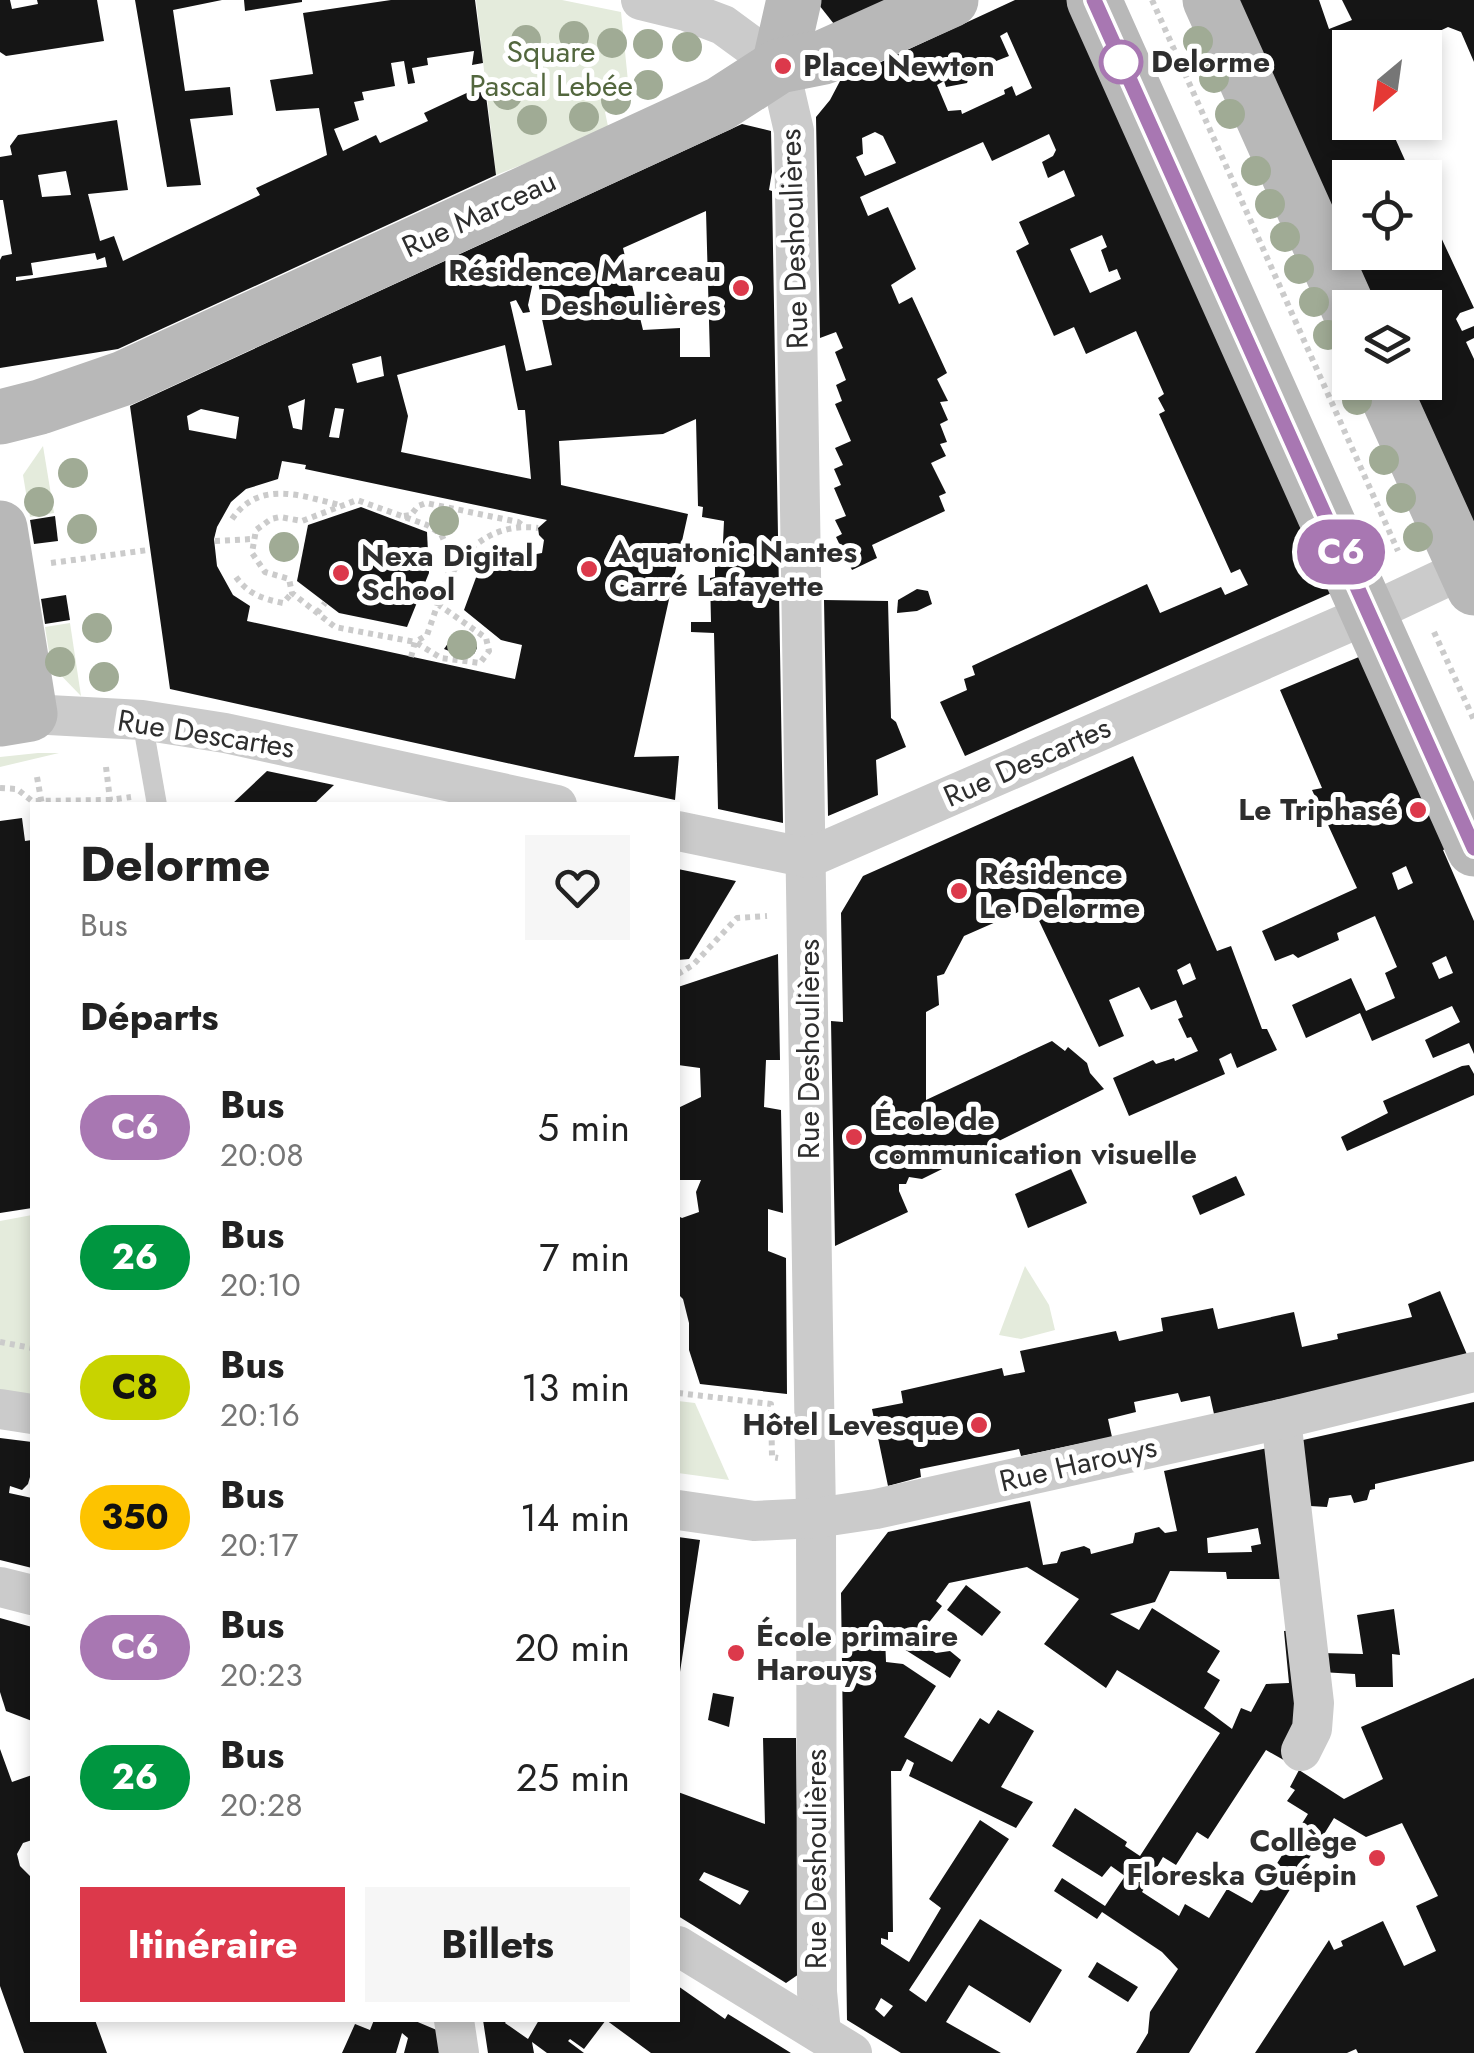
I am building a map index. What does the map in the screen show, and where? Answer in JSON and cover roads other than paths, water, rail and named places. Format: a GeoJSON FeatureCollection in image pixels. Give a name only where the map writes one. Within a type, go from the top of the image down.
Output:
{"type":"FeatureCollection","features":[{"type":"Feature","properties":{"kind":"main road"},"geometry":{"type":"LineString","coordinates":[[778,66],[794,0]]}},
{"type":"Feature","properties":{"kind":"main road","name":"Rue Marceau"},"geometry":{"type":"LineString","coordinates":[[0,417],[124,378],[720,104],[778,66],[824,57],[951,0]]}},
{"type":"Feature","properties":{"kind":"main road"},"geometry":{"type":"LineString","coordinates":[[1094,0],[1372,579],[1474,848]]}},
{"type":"Feature","properties":{"kind":"main road"},"geometry":{"type":"LineString","coordinates":[[1210,0],[1340,290]]}},
{"type":"Feature","properties":{"kind":"main road"},"geometry":{"type":"LineString","coordinates":[[1390,400],[1465,562]]}},
{"type":"Feature","properties":{"kind":"main road"},"geometry":{"type":"LineString","coordinates":[[4,548],[15,717]]}},
{"type":"Feature","properties":{"kind":"street"},"geometry":{"type":"LineString","coordinates":[[641,0],[723,25],[778,66]]}},
{"type":"Feature","properties":{"kind":"street","name":"Rue Deshoulières"},"geometry":{"type":"LineString","coordinates":[[778,66],[794,131],[808,858],[817,1974],[837,2043]]}},
{"type":"Feature","properties":{"kind":"street","name":"Rue Descartes"},"geometry":{"type":"LineString","coordinates":[[808,858],[1372,579],[1465,562]]}},
{"type":"Feature","properties":{"kind":"street","name":"Rue Descartes"},"geometry":{"type":"LineString","coordinates":[[15,717],[142,720],[225,733],[543,802]]}},
{"type":"Feature","properties":{"kind":"street"},"geometry":{"type":"LineString","coordinates":[[680,831],[808,858]]}},
{"type":"Feature","properties":{"kind":"street","name":"Rue Harouys"},"geometry":{"type":"LineString","coordinates":[[680,1510],[754,1521],[816,1518],[876,1509],[1474,1372]]}},
{"type":"Feature","properties":{"kind":"street"},"geometry":{"type":"LineString","coordinates":[[0,1409],[30,1414]]}},
{"type":"Feature","properties":{"kind":"street"},"geometry":{"type":"LineString","coordinates":[[1281,1419],[1314,1703],[1312,1729],[1302,1752]]}},
{"type":"Feature","properties":{"kind":"street"},"geometry":{"type":"LineString","coordinates":[[0,1587],[30,1594]]}},
{"type":"Feature","properties":{"kind":"street"},"geometry":{"type":"LineString","coordinates":[[680,1947],[837,2043]]}},
{"type":"Feature","properties":{"kind":"street"},"geometry":{"type":"LineString","coordinates":[[454,2022],[459,2053]]}},
{"type":"Feature","properties":{"kind":"lane"},"geometry":{"type":"LineString","coordinates":[[142,720],[156,802]]}},
{"type":"Feature","properties":{"kind":"place","name":"Delorme"},"geometry":{"type":"Point","coordinates":[1121,62]}},
{"type":"Feature","properties":{"kind":"place","name":"Place Newton"},"geometry":{"type":"Point","coordinates":[783,66]}},
{"type":"Feature","properties":{"kind":"place","name":"Résidence Marceau Deshoulières"},"geometry":{"type":"Point","coordinates":[741,288]}},
{"type":"Feature","properties":{"kind":"place","name":"Aquatonic Nantes Carré Lafayette"},"geometry":{"type":"Point","coordinates":[589,569]}},
{"type":"Feature","properties":{"kind":"place","name":"Nexa Digital School"},"geometry":{"type":"Point","coordinates":[341,573]}},
{"type":"Feature","properties":{"kind":"place","name":"Le Triphasé"},"geometry":{"type":"Point","coordinates":[1418,810]}},
{"type":"Feature","properties":{"kind":"place","name":"Résidence Le Delorme"},"geometry":{"type":"Point","coordinates":[959,891]}},
{"type":"Feature","properties":{"kind":"place","name":"École de communication visuelle"},"geometry":{"type":"Point","coordinates":[854,1137]}},
{"type":"Feature","properties":{"kind":"place","name":"Hôtel Levesque"},"geometry":{"type":"Point","coordinates":[979,1425]}},
{"type":"Feature","properties":{"kind":"place","name":"École primaire Harouys"},"geometry":{"type":"Point","coordinates":[736,1653]}},
{"type":"Feature","properties":{"kind":"place","name":"Collège Floreska Guépin"},"geometry":{"type":"Point","coordinates":[1377,1858]}},
{"type":"Feature","properties":{"kind":"park label","name":"Square Pascal Lebée"},"geometry":{"type":"Point","coordinates":[551,69]}}]}
